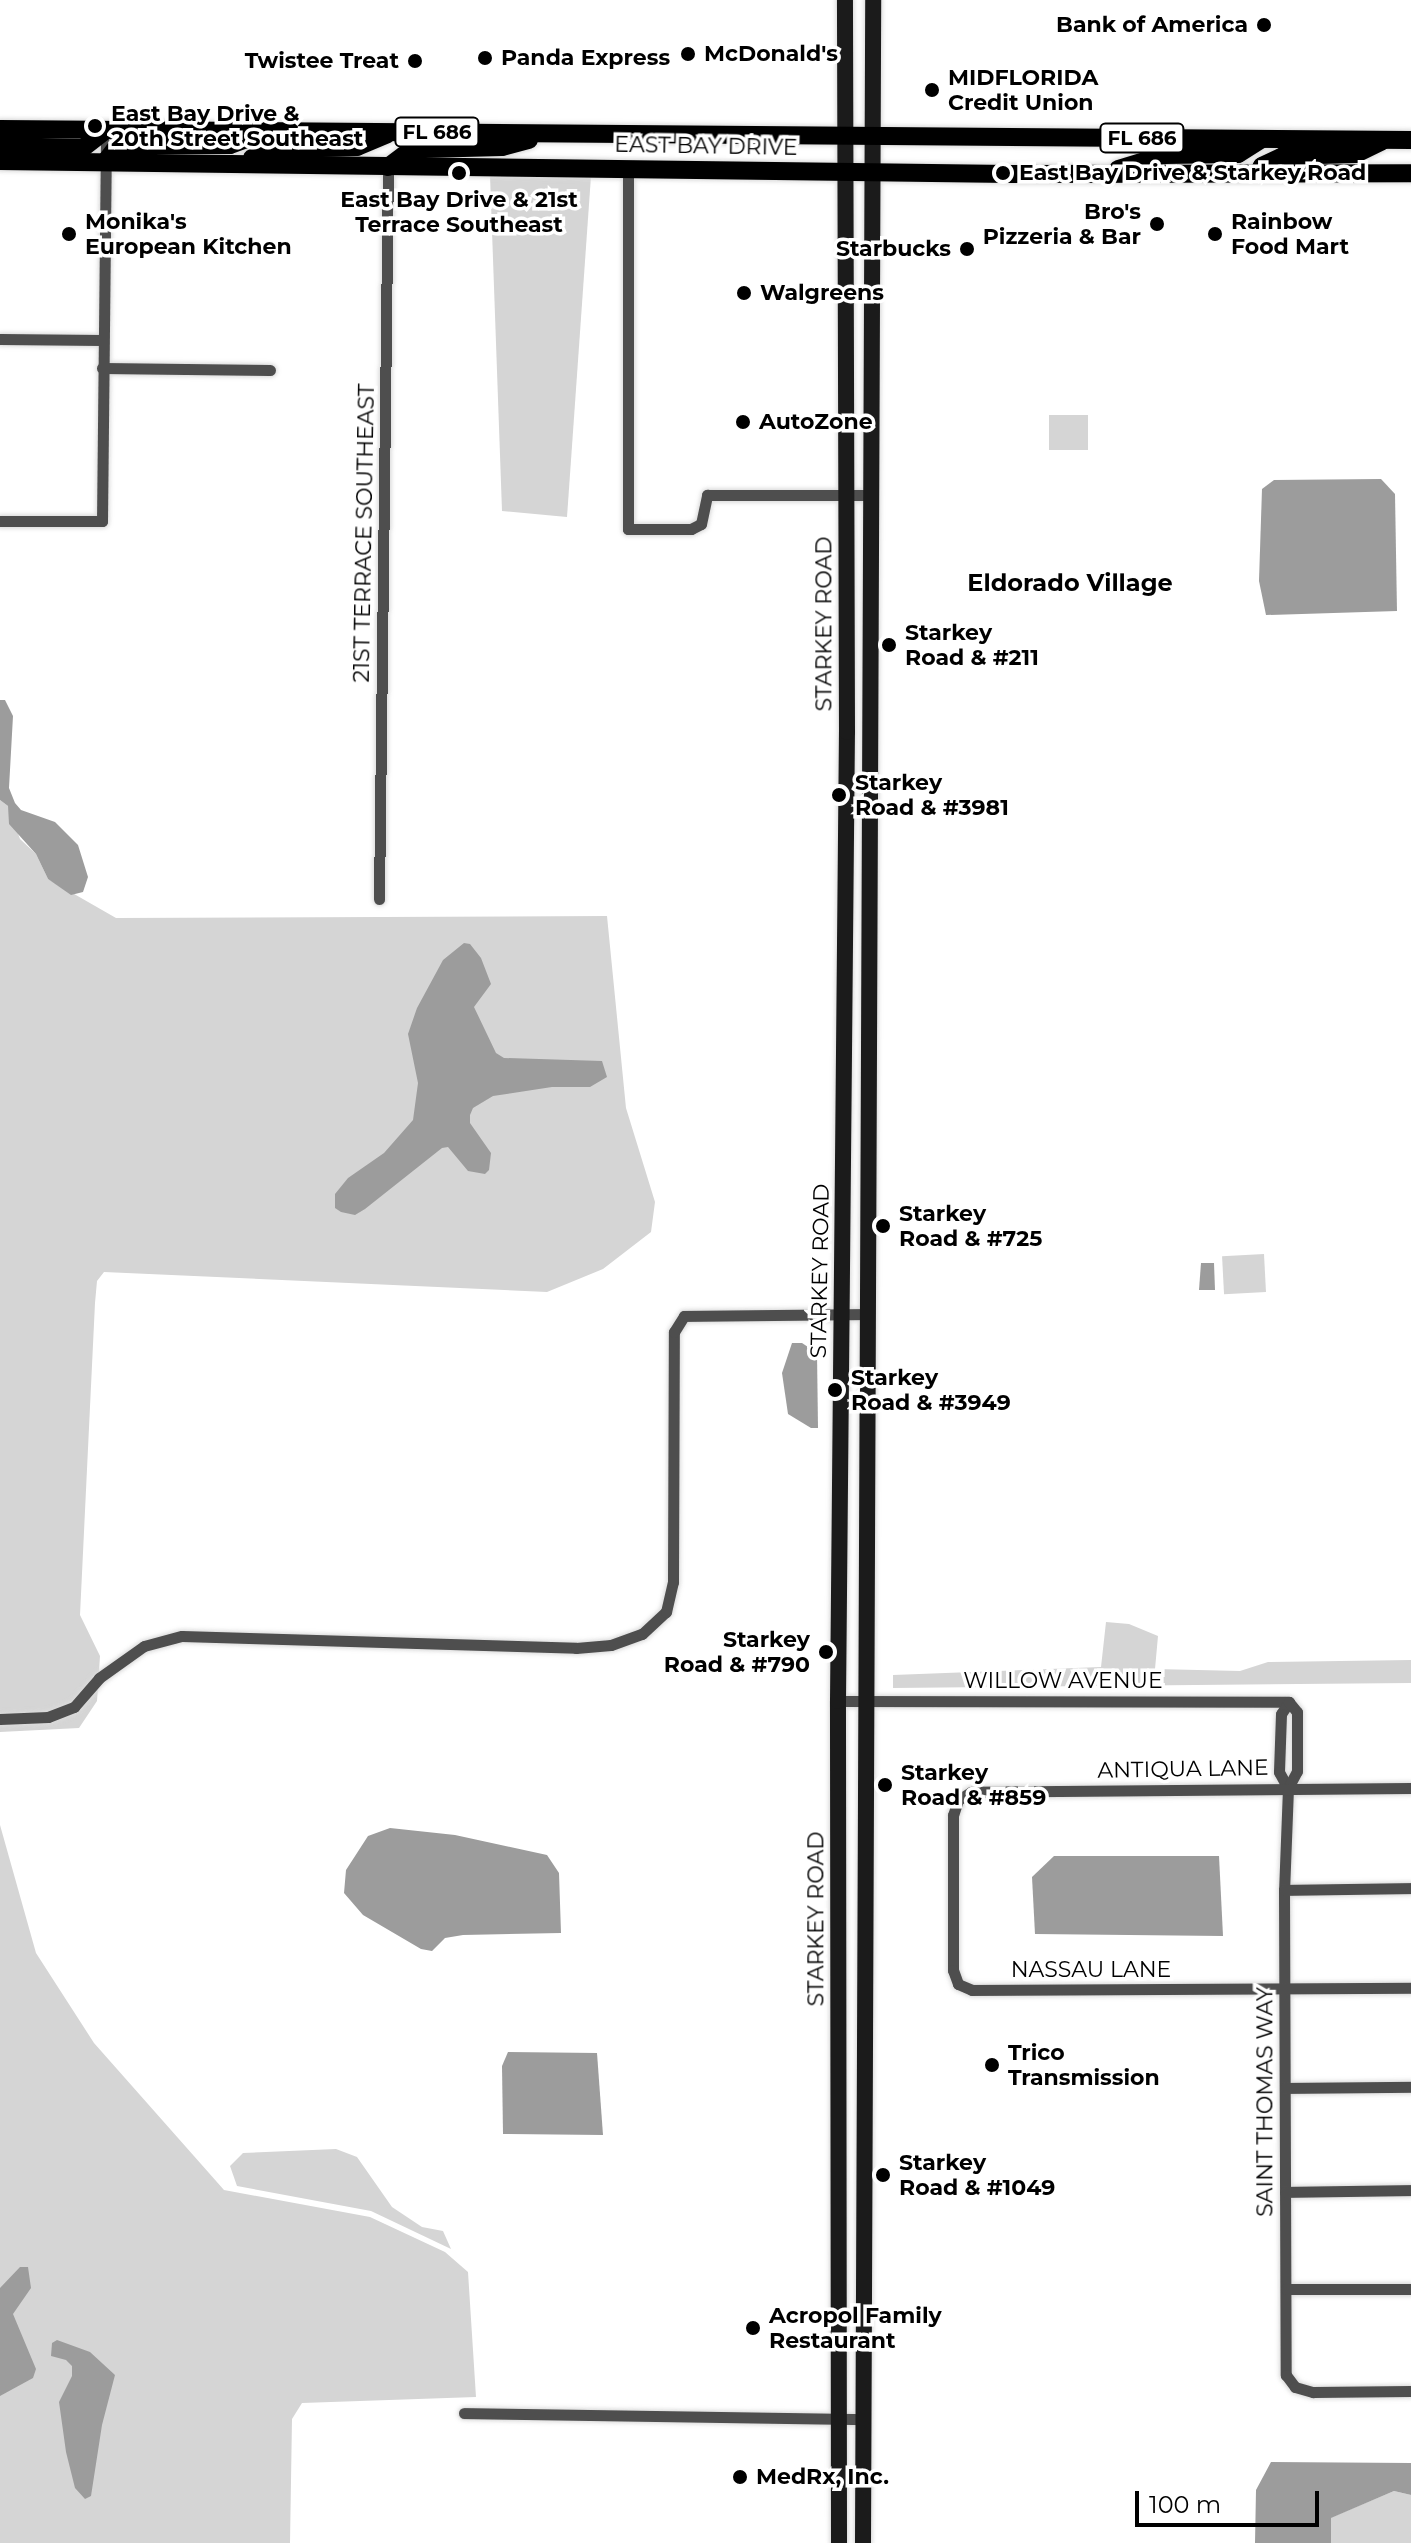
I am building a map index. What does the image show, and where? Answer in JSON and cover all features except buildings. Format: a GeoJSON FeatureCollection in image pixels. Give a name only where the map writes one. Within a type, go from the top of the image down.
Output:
{"type":"FeatureCollection","features":[{"type":"Feature","properties":{"kind":"main road","name":"STARKEY ROAD"},"geometry":{"type":"LineString","coordinates":[[839,2543],[838,1701],[842,1315],[845,0]]}},
{"type":"Feature","properties":{"kind":"main road","name":"STARKEY ROAD"},"geometry":{"type":"LineString","coordinates":[[863,2543],[873,0]]}},
{"type":"Feature","properties":{"kind":"main road","name":"EAST BAY DRIVE"},"geometry":{"type":"LineString","coordinates":[[0,129],[1411,140]]}},
{"type":"Feature","properties":{"kind":"main road"},"geometry":{"type":"LineString","coordinates":[[0,146],[83,148],[106,130]]}},
{"type":"Feature","properties":{"kind":"main road"},"geometry":{"type":"LineString","coordinates":[[106,161],[118,145],[230,145],[254,139],[265,131]]}},
{"type":"Feature","properties":{"kind":"main road"},"geometry":{"type":"LineString","coordinates":[[234,163],[287,149],[357,147],[391,132]]}},
{"type":"Feature","properties":{"kind":"main road"},"geometry":{"type":"LineString","coordinates":[[388,167],[404,155],[424,149],[502,147],[555,133]]}},
{"type":"Feature","properties":{"kind":"main road"},"geometry":{"type":"LineString","coordinates":[[1104,173],[1164,155],[1238,154],[1264,138]]}},
{"type":"Feature","properties":{"kind":"main road"},"geometry":{"type":"LineString","coordinates":[[1258,173],[1270,161],[1283,156],[1356,154],[1383,140]]}},
{"type":"Feature","properties":{"kind":"main road","name":"EAST BAY DRIVE"},"geometry":{"type":"LineString","coordinates":[[0,161],[628,170],[1411,173]]}},
{"type":"Feature","properties":{"kind":"street"},"geometry":{"type":"LineString","coordinates":[[0,521],[102,521],[106,130]]}},
{"type":"Feature","properties":{"kind":"street","name":"21ST TERRACE SOUTHEAST"},"geometry":{"type":"LineString","coordinates":[[379,899],[388,167]]}},
{"type":"Feature","properties":{"kind":"street"},"geometry":{"type":"LineString","coordinates":[[628,170],[628,529],[691,529],[701,524],[707,495],[872,495]]}},
{"type":"Feature","properties":{"kind":"street"},"geometry":{"type":"LineString","coordinates":[[0,339],[102,340]]}},
{"type":"Feature","properties":{"kind":"street"},"geometry":{"type":"LineString","coordinates":[[102,368],[270,370]]}},
{"type":"Feature","properties":{"kind":"street"},"geometry":{"type":"LineString","coordinates":[[0,1719],[48,1717],[74,1707],[99,1678],[144,1646],[182,1636],[576,1648],[611,1645],[642,1634],[666,1612],[673,1582],[674,1332],[684,1316],[866,1314]]}},
{"type":"Feature","properties":{"kind":"street","name":"WILLOW AVENUE"},"geometry":{"type":"LineString","coordinates":[[838,1701],[1289,1702]]}},
{"type":"Feature","properties":{"kind":"street"},"geometry":{"type":"LineString","coordinates":[[1288,1788],[1297,1771],[1297,1712],[1289,1702]]}},
{"type":"Feature","properties":{"kind":"street","name":"SAINT THOMAS WAY"},"geometry":{"type":"LineString","coordinates":[[1289,1702],[1281,1714],[1279,1772],[1288,1788],[1284,1890],[1286,2375],[1295,2387],[1313,2392],[1411,2391]]}},
{"type":"Feature","properties":{"kind":"street","name":"ANTIQUA LANE"},"geometry":{"type":"LineString","coordinates":[[958,1800],[971,1792],[1411,1788]]}},
{"type":"Feature","properties":{"kind":"street","name":"NASSAU LANE"},"geometry":{"type":"LineString","coordinates":[[958,1800],[953,1815],[953,1970],[958,1984],[972,1990],[1411,1988]]}},
{"type":"Feature","properties":{"kind":"street"},"geometry":{"type":"LineString","coordinates":[[1284,1890],[1411,1888]]}},
{"type":"Feature","properties":{"kind":"street"},"geometry":{"type":"LineString","coordinates":[[1285,2088],[1411,2087]]}},
{"type":"Feature","properties":{"kind":"street"},"geometry":{"type":"LineString","coordinates":[[1285,2192],[1411,2190]]}},
{"type":"Feature","properties":{"kind":"street"},"geometry":{"type":"LineString","coordinates":[[1286,2289],[1411,2289]]}},
{"type":"Feature","properties":{"kind":"street"},"geometry":{"type":"LineString","coordinates":[[464,2413],[863,2419]]}},
{"type":"Feature","properties":{"kind":"shaded area"},"geometry":{"type":"Polygon","coordinates":[[[490,175],[591,176],[567,517],[502,511],[490,175]]]}},
{"type":"Feature","properties":{"kind":"shaded area"},"geometry":{"type":"Polygon","coordinates":[[[1049,415],[1088,415],[1088,450],[1049,450],[1049,415]]]}},
{"type":"Feature","properties":{"kind":"shaded area"},"geometry":{"type":"Polygon","coordinates":[[[1381,479],[1395,494],[1397,611],[1266,615],[1259,581],[1262,489],[1274,480],[1381,479]]]}},
{"type":"Feature","properties":{"kind":"shaded area"},"geometry":{"type":"Polygon","coordinates":[[[0,700],[5,700],[13,716],[9,788],[15,803],[21,810],[55,822],[78,845],[88,877],[83,892],[71,895],[48,879],[36,854],[9,824],[8,806],[0,800],[0,700]]]}},
{"type":"Feature","properties":{"kind":"shaded area"},"geometry":{"type":"Polygon","coordinates":[[[0,800],[8,806],[20,839],[36,854],[48,879],[116,918],[607,916],[626,1108],[655,1202],[651,1232],[603,1269],[547,1292],[104,1272],[97,1281],[95,1303],[80,1615],[100,1656],[97,1701],[79,1728],[0,1732],[0,800]]]}},
{"type":"Feature","properties":{"kind":"shaded area"},"geometry":{"type":"Polygon","coordinates":[[[464,943],[470,944],[481,958],[491,984],[474,1007],[496,1053],[504,1058],[602,1061],[607,1077],[590,1087],[552,1087],[493,1096],[473,1108],[470,1115],[470,1123],[491,1153],[489,1170],[485,1174],[468,1171],[448,1147],[442,1148],[365,1209],[355,1215],[341,1212],[335,1208],[335,1194],[348,1178],[384,1153],[413,1120],[418,1083],[408,1034],[417,1008],[443,960],[464,943]]]}},
{"type":"Feature","properties":{"kind":"shaded area"},"geometry":{"type":"Polygon","coordinates":[[[1264,1254],[1266,1292],[1224,1294],[1222,1256],[1264,1254]]]}},
{"type":"Feature","properties":{"kind":"shaded area"},"geometry":{"type":"Polygon","coordinates":[[[1201,1263],[1214,1263],[1215,1290],[1199,1290],[1201,1263]]]}},
{"type":"Feature","properties":{"kind":"shaded area"},"geometry":{"type":"Polygon","coordinates":[[[792,1343],[802,1343],[817,1353],[818,1428],[811,1428],[788,1414],[782,1373],[792,1343]]]}},
{"type":"Feature","properties":{"kind":"shaded area"},"geometry":{"type":"Polygon","coordinates":[[[1106,1622],[1129,1624],[1158,1636],[1155,1669],[1240,1671],[1268,1662],[1411,1660],[1411,1683],[893,1688],[893,1675],[1101,1667],[1106,1622]]]}},
{"type":"Feature","properties":{"kind":"shaded area"},"geometry":{"type":"Polygon","coordinates":[[[0,1825],[36,1953],[94,2043],[224,2190],[370,2217],[445,2252],[468,2272],[476,2397],[302,2403],[292,2419],[290,2543],[0,2543],[0,1825]]]}},
{"type":"Feature","properties":{"kind":"shaded area"},"geometry":{"type":"Polygon","coordinates":[[[390,1828],[455,1835],[547,1855],[559,1873],[561,1933],[463,1935],[445,1938],[432,1951],[421,1949],[363,1915],[344,1893],[346,1870],[368,1836],[390,1828]]]}},
{"type":"Feature","properties":{"kind":"shaded area"},"geometry":{"type":"Polygon","coordinates":[[[1054,1856],[1219,1856],[1223,1936],[1035,1934],[1032,1877],[1054,1856]]]}},
{"type":"Feature","properties":{"kind":"shaded area"},"geometry":{"type":"Polygon","coordinates":[[[508,2052],[597,2053],[603,2135],[503,2134],[502,2066],[508,2052]]]}},
{"type":"Feature","properties":{"kind":"shaded area"},"geometry":{"type":"Polygon","coordinates":[[[336,2149],[357,2157],[392,2207],[422,2227],[443,2231],[451,2249],[371,2211],[237,2186],[230,2166],[243,2153],[336,2149]]]}},
{"type":"Feature","properties":{"kind":"shaded area"},"geometry":{"type":"Polygon","coordinates":[[[20,2267],[28,2267],[31,2288],[13,2314],[36,2369],[33,2378],[0,2396],[0,2288],[20,2267]]]}},
{"type":"Feature","properties":{"kind":"shaded area"},"geometry":{"type":"Polygon","coordinates":[[[57,2340],[90,2352],[115,2375],[102,2425],[91,2496],[85,2499],[75,2488],[66,2452],[59,2402],[72,2376],[72,2366],[66,2360],[51,2356],[52,2343],[57,2340]]]}},
{"type":"Feature","properties":{"kind":"shaded area"},"geometry":{"type":"Polygon","coordinates":[[[1271,2462],[1411,2463],[1411,2495],[1394,2491],[1331,2518],[1331,2543],[1255,2543],[1256,2490],[1271,2462]]]}},
{"type":"Feature","properties":{"kind":"shaded area"},"geometry":{"type":"Polygon","coordinates":[[[1394,2491],[1411,2495],[1411,2543],[1331,2543],[1330,2518],[1394,2491]]]}},
{"type":"Feature","properties":{"kind":"place","name":"Bank of America"},"geometry":{"type":"Point","coordinates":[1264,25]}},
{"type":"Feature","properties":{"kind":"place","name":"McDonald's"},"geometry":{"type":"Point","coordinates":[688,54]}},
{"type":"Feature","properties":{"kind":"place","name":"Panda Express"},"geometry":{"type":"Point","coordinates":[485,58]}},
{"type":"Feature","properties":{"kind":"place","name":"Twistee Treat"},"geometry":{"type":"Point","coordinates":[415,61]}},
{"type":"Feature","properties":{"kind":"place","name":"MIDFLORIDA Credit Union"},"geometry":{"type":"Point","coordinates":[932,90]}},
{"type":"Feature","properties":{"kind":"place","name":"East Bay Drive & 20th Street Southeast"},"geometry":{"type":"Point","coordinates":[95,126]}},
{"type":"Feature","properties":{"kind":"place","name":"East Bay Drive & 21st Terrace Southeast"},"geometry":{"type":"Point","coordinates":[459,173]}},
{"type":"Feature","properties":{"kind":"place","name":"East Bay Drive & Starkey Road"},"geometry":{"type":"Point","coordinates":[1003,173]}},
{"type":"Feature","properties":{"kind":"place","name":"Bro's Pizzeria & Bar"},"geometry":{"type":"Point","coordinates":[1157,224]}},
{"type":"Feature","properties":{"kind":"place","name":"Monika's European Kitchen"},"geometry":{"type":"Point","coordinates":[69,234]}},
{"type":"Feature","properties":{"kind":"place","name":"Rainbow Food Mart"},"geometry":{"type":"Point","coordinates":[1215,234]}},
{"type":"Feature","properties":{"kind":"place","name":"Starbucks"},"geometry":{"type":"Point","coordinates":[967,249]}},
{"type":"Feature","properties":{"kind":"place","name":"Walgreens"},"geometry":{"type":"Point","coordinates":[744,293]}},
{"type":"Feature","properties":{"kind":"place","name":"AutoZone"},"geometry":{"type":"Point","coordinates":[743,422]}},
{"type":"Feature","properties":{"kind":"place","name":"Starkey Road & #211"},"geometry":{"type":"Point","coordinates":[889,645]}},
{"type":"Feature","properties":{"kind":"place","name":"Starkey Road & #3981"},"geometry":{"type":"Point","coordinates":[839,795]}},
{"type":"Feature","properties":{"kind":"place","name":"Starkey Road & #725"},"geometry":{"type":"Point","coordinates":[883,1226]}},
{"type":"Feature","properties":{"kind":"place","name":"Starkey Road & #3949"},"geometry":{"type":"Point","coordinates":[835,1390]}},
{"type":"Feature","properties":{"kind":"place","name":"Starkey Road & #790"},"geometry":{"type":"Point","coordinates":[826,1652]}},
{"type":"Feature","properties":{"kind":"place","name":"Starkey Road & #859"},"geometry":{"type":"Point","coordinates":[885,1785]}},
{"type":"Feature","properties":{"kind":"place","name":"Trico Transmission"},"geometry":{"type":"Point","coordinates":[992,2065]}},
{"type":"Feature","properties":{"kind":"place","name":"Starkey Road & #1049"},"geometry":{"type":"Point","coordinates":[883,2175]}},
{"type":"Feature","properties":{"kind":"place","name":"Acropol Family Restaurant"},"geometry":{"type":"Point","coordinates":[753,2328]}},
{"type":"Feature","properties":{"kind":"place","name":"MedRx, Inc."},"geometry":{"type":"Point","coordinates":[740,2477]}},
{"type":"Feature","properties":{"kind":"district","name":"Eldorado Village"},"geometry":{"type":"Point","coordinates":[1070,583]}}]}
